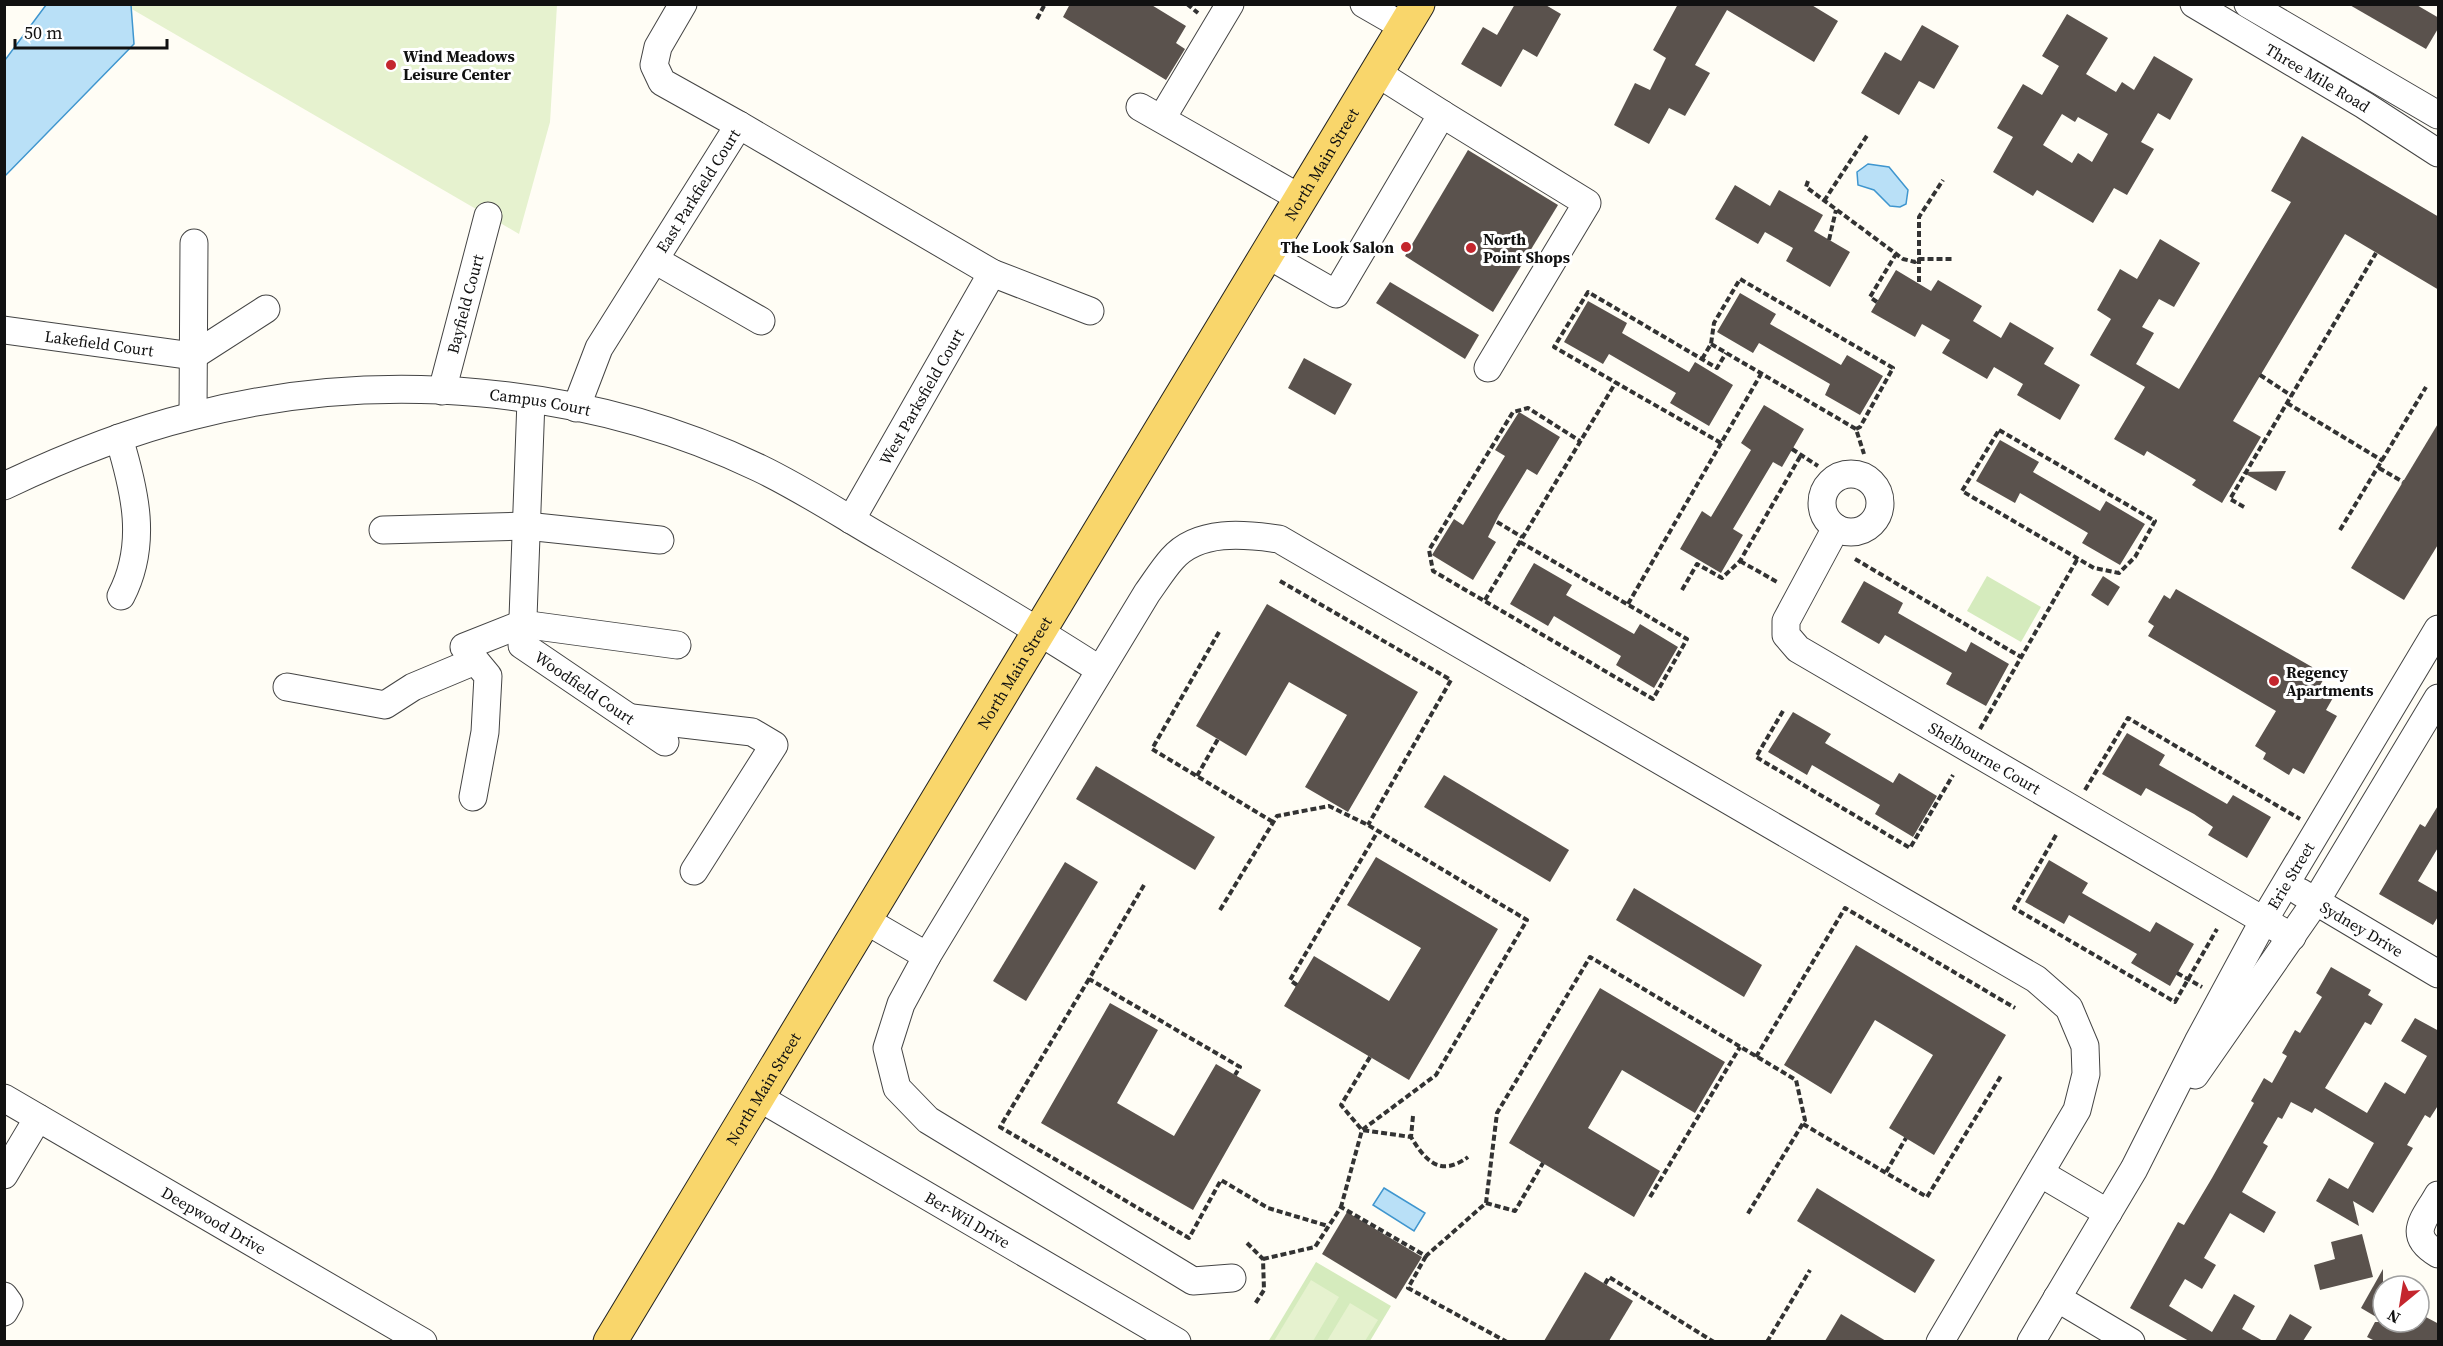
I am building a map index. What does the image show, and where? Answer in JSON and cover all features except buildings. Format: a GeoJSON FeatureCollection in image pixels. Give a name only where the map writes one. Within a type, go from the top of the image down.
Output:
{"type":"FeatureCollection","features":[{"type":"Feature","properties":{"kind":"main road","name":"North Main Street"},"geometry":{"type":"LineString","coordinates":[[610,1341],[1411,16]]}},
{"type":"Feature","properties":{"kind":"street","name":"East Parkfield Court"},"geometry":{"type":"LineString","coordinates":[[576,408],[599,348],[739,125],[662,82],[654,65],[658,47],[682,4]]}},
{"type":"Feature","properties":{"kind":"street"},"geometry":{"type":"LineString","coordinates":[[1230,4],[1151,113],[1300,198]]}},
{"type":"Feature","properties":{"kind":"street"},"geometry":{"type":"LineString","coordinates":[[1364,4],[1411,16]]}},
{"type":"Feature","properties":{"kind":"street","name":"Three Mile Road"},"geometry":{"type":"LineString","coordinates":[[2194,4],[2364,105],[2439,153]]}},
{"type":"Feature","properties":{"kind":"street","name":"Three Mile Road"},"geometry":{"type":"LineString","coordinates":[[2248,4],[2439,115]]}},
{"type":"Feature","properties":{"kind":"street"},"geometry":{"type":"LineString","coordinates":[[1377,74],[1587,203],[1488,368]]}},
{"type":"Feature","properties":{"kind":"street"},"geometry":{"type":"LineString","coordinates":[[1266,254],[1336,294],[1442,114]]}},
{"type":"Feature","properties":{"kind":"street"},"geometry":{"type":"LineString","coordinates":[[739,125],[992,273],[1090,311]]}},
{"type":"Feature","properties":{"kind":"street","name":"Bayfield Court"},"geometry":{"type":"LineString","coordinates":[[442,391],[488,216]]}},
{"type":"Feature","properties":{"kind":"street"},"geometry":{"type":"LineString","coordinates":[[193,415],[194,243]]}},
{"type":"Feature","properties":{"kind":"street"},"geometry":{"type":"LineString","coordinates":[[655,260],[761,321]]}},
{"type":"Feature","properties":{"kind":"street","name":"West Parksfield Court"},"geometry":{"type":"LineString","coordinates":[[851,520],[992,273]]}},
{"type":"Feature","properties":{"kind":"street"},"geometry":{"type":"LineString","coordinates":[[193,356],[266,309]]}},
{"type":"Feature","properties":{"kind":"street","name":"Lakefield Court"},"geometry":{"type":"LineString","coordinates":[[4,330],[193,356]]}},
{"type":"Feature","properties":{"kind":"street","name":"Campus Court"},"geometry":{"type":"LineString","coordinates":[[4,486],[59,460],[193,415],[307,395],[368,391],[442,391],[531,400],[634,422],[703,445],[760,468],[1039,630],[1100,670]]}},
{"type":"Feature","properties":{"kind":"street","name":"Woodfield Court"},"geometry":{"type":"LineString","coordinates":[[531,400],[522,645],[665,742]]}},
{"type":"Feature","properties":{"kind":"street"},"geometry":{"type":"LineString","coordinates":[[119,438],[134,486],[138,521],[137,548],[129,580],[121,596]]}},
{"type":"Feature","properties":{"kind":"street"},"geometry":{"type":"LineString","coordinates":[[383,530],[526,526],[660,540]]}},
{"type":"Feature","properties":{"kind":"street","name":"Shelbourne Court"},"geometry":{"type":"LineString","coordinates":[[1836,528],[1786,621],[1786,635],[1798,649],[2292,937]]}},
{"type":"Feature","properties":{"kind":"street"},"geometry":{"type":"LineString","coordinates":[[1232,1278],[1193,1281],[928,1120],[897,1088],[887,1048],[901,1004],[927,956],[1147,593],[1173,557],[1203,540],[1244,534],[1279,539],[2037,979],[2069,1008],[2085,1046],[2086,1074],[2077,1110],[1941,1341]]}},
{"type":"Feature","properties":{"kind":"street","name":"Woodfield Court"},"geometry":{"type":"LineString","coordinates":[[286,687],[385,705],[522,624],[677,645]]}},
{"type":"Feature","properties":{"kind":"street","name":"Erie Street"},"geometry":{"type":"LineString","coordinates":[[2031,1341],[2155,1130],[2198,1042],[2264,920],[2439,629]]}},
{"type":"Feature","properties":{"kind":"street"},"geometry":{"type":"LineString","coordinates":[[470,654],[488,676],[485,732],[473,797]]}},
{"type":"Feature","properties":{"kind":"street","name":"Erie Street"},"geometry":{"type":"LineString","coordinates":[[2155,1130],[2229,1029],[2316,901],[2439,698]]}},
{"type":"Feature","properties":{"kind":"street"},"geometry":{"type":"LineString","coordinates":[[631,718],[752,732],[774,745],[694,871]]}},
{"type":"Feature","properties":{"kind":"street","name":"Sydney Drive"},"geometry":{"type":"LineString","coordinates":[[2286,884],[2439,974]]}},
{"type":"Feature","properties":{"kind":"street"},"geometry":{"type":"LineString","coordinates":[[865,920],[927,956]]}},
{"type":"Feature","properties":{"kind":"street","name":"Ber-Wil Drive"},"geometry":{"type":"LineString","coordinates":[[758,1097],[1177,1341]]}},
{"type":"Feature","properties":{"kind":"street","name":"Deepwood Drive"},"geometry":{"type":"LineString","coordinates":[[4,1098],[417,1340]]}},
{"type":"Feature","properties":{"kind":"street"},"geometry":{"type":"LineString","coordinates":[[4,1175],[38,1118]]}},
{"type":"Feature","properties":{"kind":"street"},"geometry":{"type":"LineString","coordinates":[[2040,1173],[2108,1213]]}},
{"type":"Feature","properties":{"kind":"street"},"geometry":{"type":"LineString","coordinates":[[2439,1195],[2420,1230],[2419,1238],[2424,1246],[2439,1254]]}},
{"type":"Feature","properties":{"kind":"street"},"geometry":{"type":"LineString","coordinates":[[4,1296],[9,1302],[4,1312]]}},
{"type":"Feature","properties":{"kind":"street"},"geometry":{"type":"LineString","coordinates":[[2057,1298],[2132,1341]]}},
{"type":"Feature","properties":{"kind":"path"},"geometry":{"type":"LineString","coordinates":[[1037,19],[1045,4]]}},
{"type":"Feature","properties":{"kind":"path"},"geometry":{"type":"LineString","coordinates":[[1824,201],[1868,134]]}},
{"type":"Feature","properties":{"kind":"path"},"geometry":{"type":"LineString","coordinates":[[1919,282],[1919,217],[1942,180]]}},
{"type":"Feature","properties":{"kind":"path"},"geometry":{"type":"LineString","coordinates":[[1808,181],[1806,187],[1896,254],[1915,262],[1919,259],[1953,259]]}},
{"type":"Feature","properties":{"kind":"path"},"geometry":{"type":"LineString","coordinates":[[1829,240],[1836,210]]}},
{"type":"Feature","properties":{"kind":"path"},"geometry":{"type":"LineString","coordinates":[[2244,507],[2230,499],[2376,253]]}},
{"type":"Feature","properties":{"kind":"path"},"geometry":{"type":"LineString","coordinates":[[1877,302],[1870,297],[1896,254]]}},
{"type":"Feature","properties":{"kind":"path"},"geometry":{"type":"LineString","coordinates":[[1702,359],[1711,344],[1714,323],[1740,279],[1893,368],[1860,427],[1856,429]]}},
{"type":"Feature","properties":{"kind":"path"},"geometry":{"type":"LineString","coordinates":[[1721,443],[1554,346],[1588,292],[1717,368],[1726,353]]}},
{"type":"Feature","properties":{"kind":"path"},"geometry":{"type":"LineString","coordinates":[[1711,344],[1856,429],[1864,454]]}},
{"type":"Feature","properties":{"kind":"path"},"geometry":{"type":"LineString","coordinates":[[1628,604],[1761,374]]}},
{"type":"Feature","properties":{"kind":"path"},"geometry":{"type":"LineString","coordinates":[[2260,375],[2292,396]]}},
{"type":"Feature","properties":{"kind":"path"},"geometry":{"type":"LineString","coordinates":[[1485,600],[1616,382]]}},
{"type":"Feature","properties":{"kind":"path"},"geometry":{"type":"LineString","coordinates":[[2340,530],[2426,387]]}},
{"type":"Feature","properties":{"kind":"path"},"geometry":{"type":"LineString","coordinates":[[2287,403],[2383,461]]}},
{"type":"Feature","properties":{"kind":"path"},"geometry":{"type":"LineString","coordinates":[[1497,522],[1521,539],[1687,639],[1653,699],[1433,571],[1429,550],[1513,412],[1528,408],[1580,441]]}},
{"type":"Feature","properties":{"kind":"path"},"geometry":{"type":"LineString","coordinates":[[1999,430],[2155,521],[2135,557],[2119,573],[2094,568],[2078,558],[1962,491],[1999,430]]}},
{"type":"Feature","properties":{"kind":"path"},"geometry":{"type":"LineString","coordinates":[[1792,449],[1818,466]]}},
{"type":"Feature","properties":{"kind":"path"},"geometry":{"type":"LineString","coordinates":[[1682,590],[1697,564],[1722,578],[1740,561],[1801,455]]}},
{"type":"Feature","properties":{"kind":"path"},"geometry":{"type":"LineString","coordinates":[[2379,468],[2403,482]]}},
{"type":"Feature","properties":{"kind":"path"},"geometry":{"type":"LineString","coordinates":[[1978,732],[2078,558]]}},
{"type":"Feature","properties":{"kind":"path"},"geometry":{"type":"LineString","coordinates":[[1855,559],[2021,657]]}},
{"type":"Feature","properties":{"kind":"path"},"geometry":{"type":"LineString","coordinates":[[1740,561],[1779,584]]}},
{"type":"Feature","properties":{"kind":"path"},"geometry":{"type":"LineString","coordinates":[[1280,581],[1451,680],[1368,825]]}},
{"type":"Feature","properties":{"kind":"path"},"geometry":{"type":"LineString","coordinates":[[1220,632],[1152,749],[1273,822]]}},
{"type":"Feature","properties":{"kind":"path"},"geometry":{"type":"LineString","coordinates":[[1783,711],[1756,757],[1910,848],[1953,775]]}},
{"type":"Feature","properties":{"kind":"path"},"geometry":{"type":"LineString","coordinates":[[2084,794],[2128,718],[2303,820]]}},
{"type":"Feature","properties":{"kind":"path"},"geometry":{"type":"LineString","coordinates":[[1197,776],[1218,739]]}},
{"type":"Feature","properties":{"kind":"path"},"geometry":{"type":"LineString","coordinates":[[1220,910],[1276,816],[1329,806],[1368,825],[1527,920],[1436,1075],[1362,1130],[1341,1207],[1315,1246],[1263,1259]]}},
{"type":"Feature","properties":{"kind":"path"},"geometry":{"type":"LineString","coordinates":[[1297,985],[1290,980],[1378,831]]}},
{"type":"Feature","properties":{"kind":"path"},"geometry":{"type":"LineString","coordinates":[[2056,835],[2014,908],[2175,1002],[2217,929]]}},
{"type":"Feature","properties":{"kind":"path"},"geometry":{"type":"LineString","coordinates":[[1144,885],[1000,1127],[1189,1238],[1221,1180],[1268,1208],[1328,1226]]}},
{"type":"Feature","properties":{"kind":"path"},"geometry":{"type":"LineString","coordinates":[[1756,1057],[1845,908],[2015,1008]]}},
{"type":"Feature","properties":{"kind":"path"},"geometry":{"type":"LineString","coordinates":[[1507,1341],[1408,1288],[1426,1256],[1485,1203],[1497,1113],[1590,957],[1796,1080],[1805,1120],[1747,1215]]}},
{"type":"Feature","properties":{"kind":"path"},"geometry":{"type":"LineString","coordinates":[[2177,973],[2202,987]]}},
{"type":"Feature","properties":{"kind":"path"},"geometry":{"type":"LineString","coordinates":[[1089,979],[1240,1067],[1235,1075]]}},
{"type":"Feature","properties":{"kind":"path"},"geometry":{"type":"LineString","coordinates":[[1650,1197],[1740,1047]]}},
{"type":"Feature","properties":{"kind":"path"},"geometry":{"type":"LineString","coordinates":[[1370,1057],[1341,1105],[1362,1130],[1411,1137],[1430,1161],[1441,1167],[1457,1165],[1468,1157]]}},
{"type":"Feature","properties":{"kind":"path"},"geometry":{"type":"LineString","coordinates":[[1803,1124],[1928,1197],[2001,1076]]}},
{"type":"Feature","properties":{"kind":"path"},"geometry":{"type":"LineString","coordinates":[[1411,1137],[1413,1116]]}},
{"type":"Feature","properties":{"kind":"path"},"geometry":{"type":"LineString","coordinates":[[1886,1172],[1906,1138]]}},
{"type":"Feature","properties":{"kind":"path"},"geometry":{"type":"LineString","coordinates":[[1485,1203],[1515,1211],[1543,1163]]}},
{"type":"Feature","properties":{"kind":"path"},"geometry":{"type":"LineString","coordinates":[[1341,1207],[1426,1256]]}},
{"type":"Feature","properties":{"kind":"path"},"geometry":{"type":"LineString","coordinates":[[1247,1243],[1263,1259],[1264,1290],[1255,1304]]}},
{"type":"Feature","properties":{"kind":"path"},"geometry":{"type":"LineString","coordinates":[[1767,1341],[1810,1270]]}},
{"type":"Feature","properties":{"kind":"path"},"geometry":{"type":"LineString","coordinates":[[1605,1284],[1609,1277],[1714,1341]]}},
{"type":"Feature","properties":{"kind":"green space","name":"Wind Meadows Leisure Center"},"geometry":{"type":"Polygon","coordinates":[[[131,4],[557,5],[550,122],[519,234],[130,8],[131,4]]]}},
{"type":"Feature","properties":{"kind":"green space"},"geometry":{"type":"Polygon","coordinates":[[[1987,576],[2041,607],[2021,642],[1967,611],[1987,576]]]}},
{"type":"Feature","properties":{"kind":"green space"},"geometry":{"type":"Polygon","coordinates":[[[1316,1262],[1391,1306],[1370,1341],[1268,1342],[1316,1262]]]}},
{"type":"Feature","properties":{"kind":"green space"},"geometry":{"type":"Polygon","coordinates":[[[1311,1280],[1339,1297],[1313,1341],[1274,1341],[1311,1280]]]}},
{"type":"Feature","properties":{"kind":"green space"},"geometry":{"type":"Polygon","coordinates":[[[1350,1303],[1378,1320],[1365,1341],[1327,1341],[1350,1303]]]}},
{"type":"Feature","properties":{"kind":"water"},"geometry":{"type":"Polygon","coordinates":[[[46,5],[131,5],[134,44],[5,176],[5,60],[46,5]]]}},
{"type":"Feature","properties":{"kind":"water"},"geometry":{"type":"Polygon","coordinates":[[[1868,164],[1889,167],[1908,190],[1906,204],[1900,207],[1890,206],[1874,190],[1858,185],[1857,172],[1868,164]]]}},
{"type":"Feature","properties":{"kind":"water"},"geometry":{"type":"Polygon","coordinates":[[[1384,1188],[1425,1213],[1414,1231],[1373,1205],[1384,1188]]]}},
{"type":"Feature","properties":{"kind":"place","name":"Wind Meadows Leisure Center"},"geometry":{"type":"Point","coordinates":[391,65]}},
{"type":"Feature","properties":{"kind":"place","name":"The Look Salon"},"geometry":{"type":"Point","coordinates":[1406,247]}},
{"type":"Feature","properties":{"kind":"place","name":"North Point Shops"},"geometry":{"type":"Point","coordinates":[1471,248]}},
{"type":"Feature","properties":{"kind":"place","name":"Regency Apartments"},"geometry":{"type":"Point","coordinates":[2274,681]}}]}
